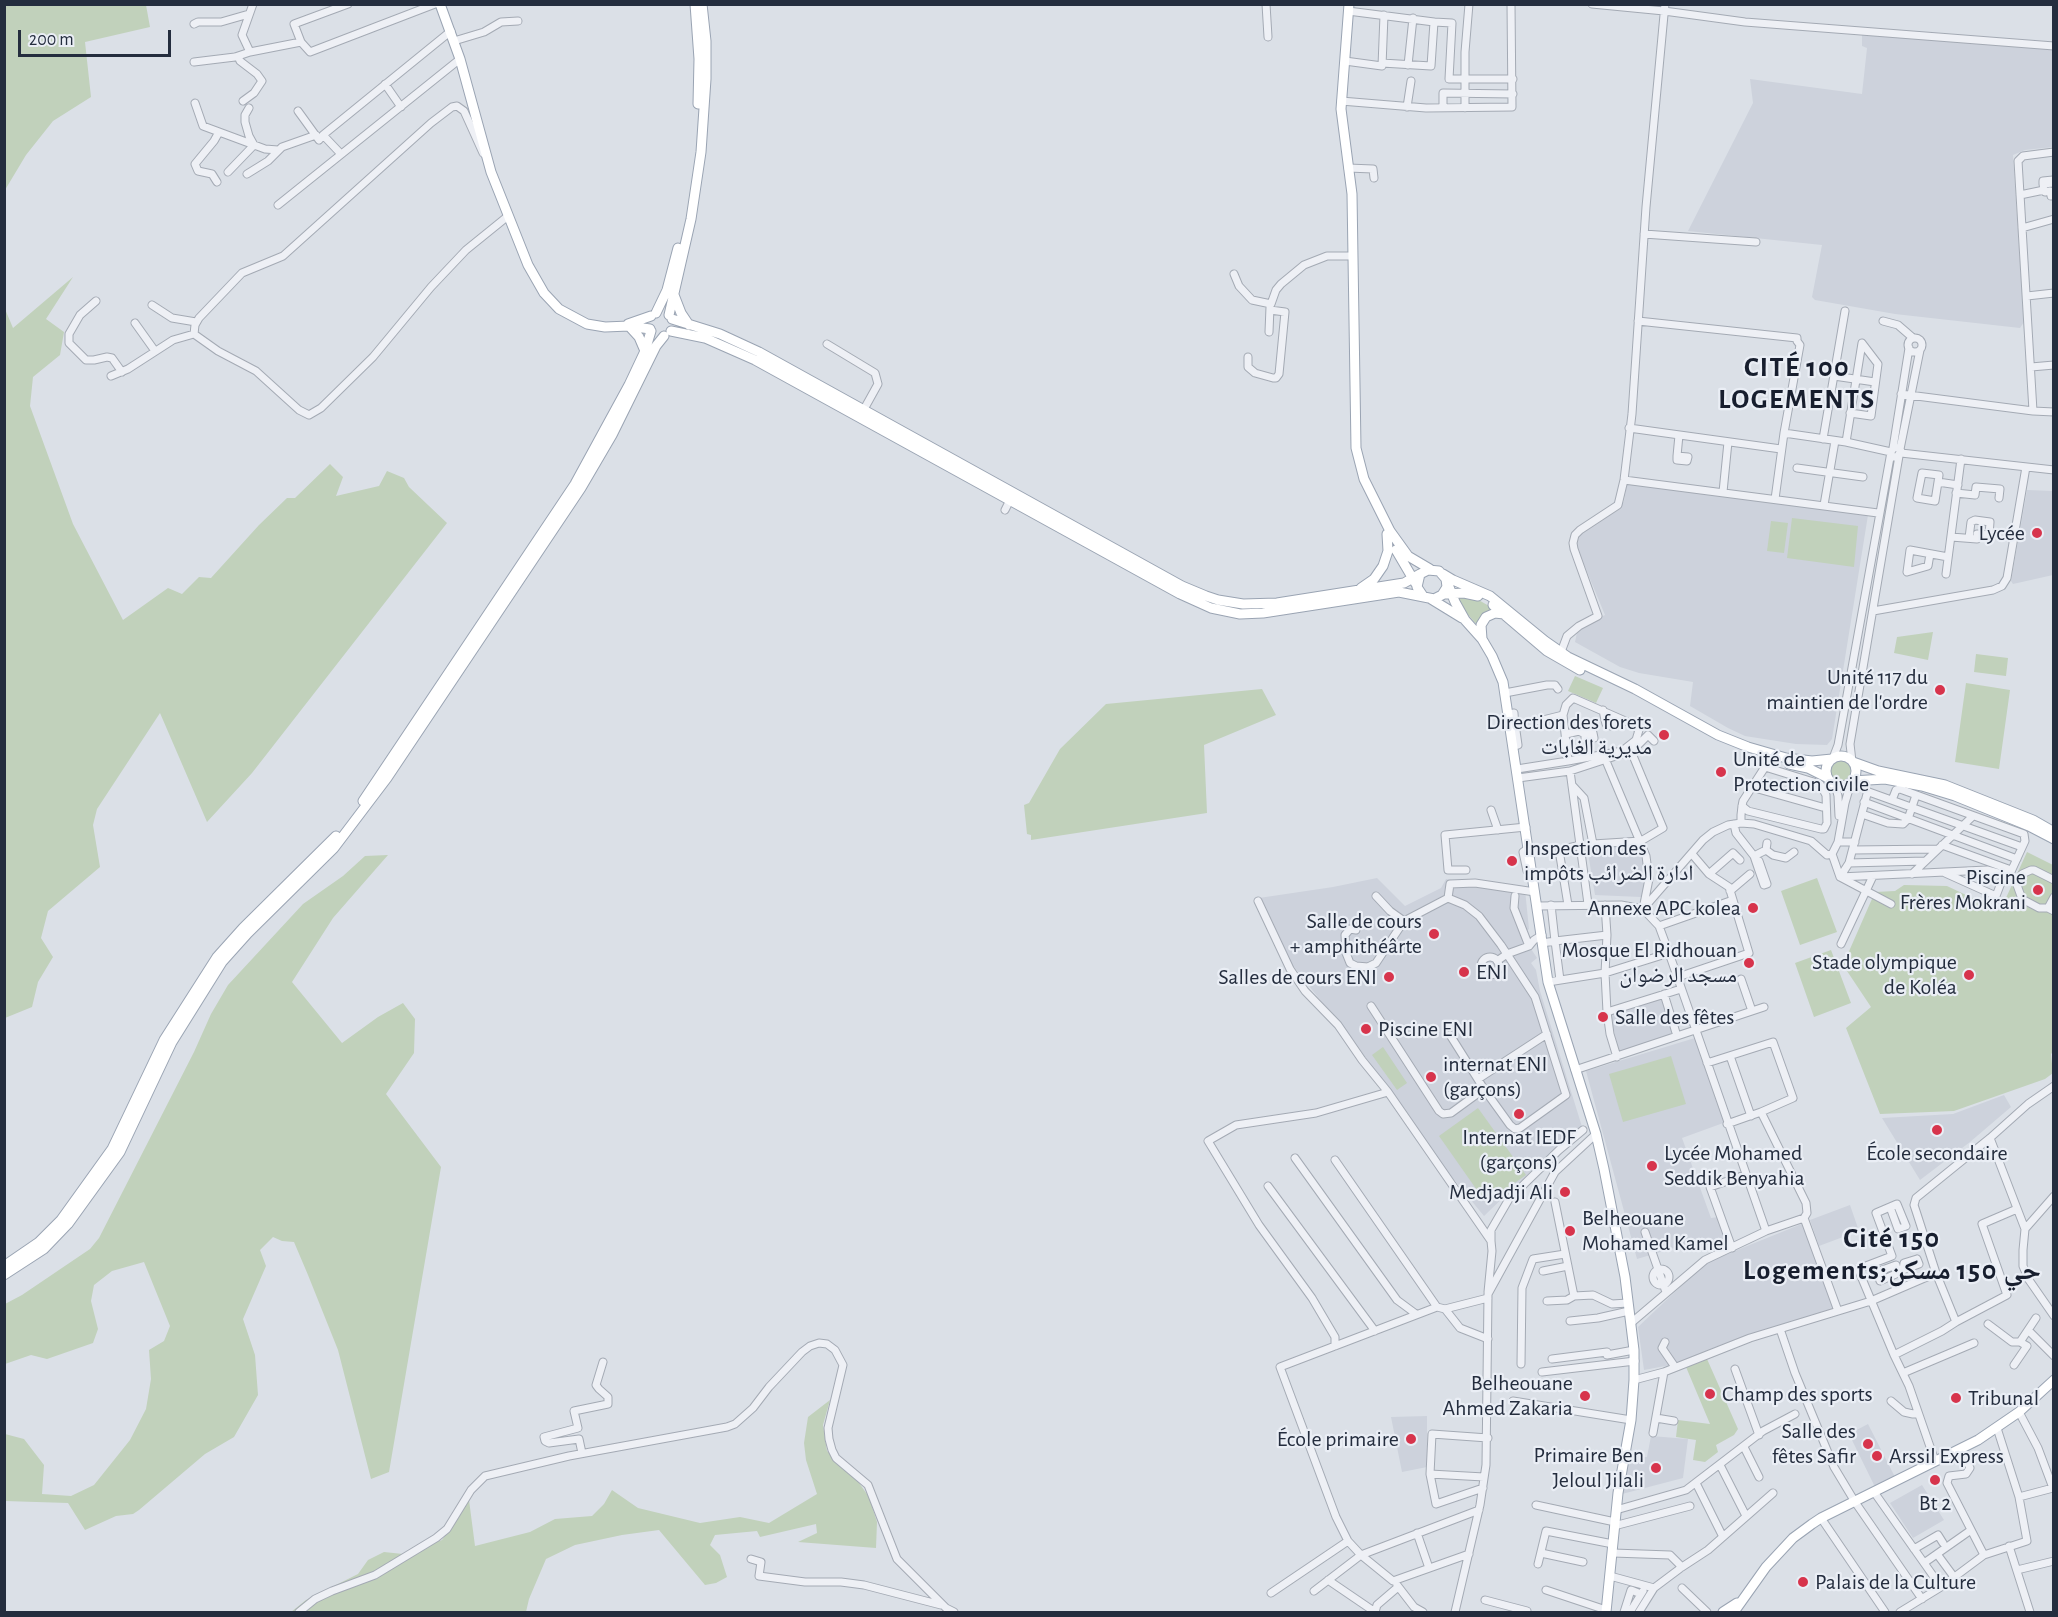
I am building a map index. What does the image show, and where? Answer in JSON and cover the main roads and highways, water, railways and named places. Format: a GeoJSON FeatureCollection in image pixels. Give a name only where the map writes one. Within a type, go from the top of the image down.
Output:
{"type":"FeatureCollection","features":[{"type":"Feature","properties":{"kind":"main road"},"geometry":{"type":"LineString","coordinates":[[437,4],[451,31],[491,172],[528,265],[544,293],[568,315],[587,324],[605,327],[626,326],[650,330],[657,335],[667,333],[705,338],[755,360],[1191,599],[1220,611],[1263,614],[1399,592],[1427,598],[1448,608],[1465,620]]}},
{"type":"Feature","properties":{"kind":"main road"},"geometry":{"type":"LineString","coordinates":[[4,1266],[39,1242],[61,1220],[106,1158],[164,1040],[217,957],[243,928],[330,843],[356,812],[575,484],[605,432],[645,351],[650,330],[648,323],[667,290],[674,264],[693,166],[698,118],[699,59],[695,4]]}},
{"type":"Feature","properties":{"kind":"main road"},"geometry":{"type":"LineString","coordinates":[[4,1275],[44,1249],[68,1224],[120,1152],[172,1042],[222,962],[334,848],[387,778],[581,488],[612,435],[656,346],[667,333],[693,208],[700,152],[706,79],[706,40],[702,4]]}},
{"type":"Feature","properties":{"kind":"main road"},"geometry":{"type":"LineString","coordinates":[[1349,8],[1341,100],[1352,194],[1350,256],[1352,450],[1366,494],[1387,534],[1427,598]]}},
{"type":"Feature","properties":{"kind":"main road"},"geometry":{"type":"LineString","coordinates":[[1350,256],[1359,461],[1374,501],[1408,556],[1430,569],[1490,596],[1561,652],[1742,745],[1799,760],[1812,761],[1843,756],[1878,771],[1945,785],[2033,820],[2054,832]]}},
{"type":"Feature","properties":{"kind":"main road"},"geometry":{"type":"LineString","coordinates":[[674,293],[678,306],[689,325]]}},
{"type":"Feature","properties":{"kind":"main road"},"geometry":{"type":"LineString","coordinates":[[626,326],[663,312],[689,325],[720,334],[752,349],[1182,586],[1206,596],[1232,603],[1265,604],[1417,580],[1430,569]]}},
{"type":"Feature","properties":{"kind":"main road"},"geometry":{"type":"LineString","coordinates":[[626,326],[639,337],[645,351]]}},
{"type":"Feature","properties":{"kind":"main road"},"geometry":{"type":"LineString","coordinates":[[1359,589],[1374,579],[1383,566],[1388,551],[1387,534]]}},
{"type":"Feature","properties":{"kind":"main road"},"geometry":{"type":"LineString","coordinates":[[1442,573],[1447,582],[1446,594],[1482,639],[1498,666],[1506,693],[1548,982],[1596,1134],[1611,1200],[1629,1307],[1635,1361],[1631,1420],[1616,1510],[1606,1611]]}},
{"type":"Feature","properties":{"kind":"main road"},"geometry":{"type":"LineString","coordinates":[[1427,598],[1464,593],[1479,596],[1557,658],[1632,694],[1701,731],[1748,752],[1808,768],[1843,785],[1852,781],[1885,779],[1922,786],[1955,796],[2029,826],[2054,839]]}},
{"type":"Feature","properties":{"kind":"main road"},"geometry":{"type":"LineString","coordinates":[[1482,639],[1480,630],[1483,621],[1490,615],[1504,614]]}},
{"type":"Feature","properties":{"kind":"main road"},"geometry":{"type":"LineString","coordinates":[[1832,759],[1827,766],[1832,781]]}},
{"type":"Feature","properties":{"kind":"main road"},"geometry":{"type":"LineString","coordinates":[[1852,781],[1856,774],[1853,762]]}},
{"type":"Feature","properties":{"kind":"main road"},"geometry":{"type":"LineString","coordinates":[[1723,1612],[1737,1609],[1779,1552],[1793,1538],[1821,1518],[1961,1449],[1997,1428],[2019,1412],[2054,1380]]}},
{"type":"Feature","properties":{"kind":"place","name":"Lycée"},"geometry":{"type":"Point","coordinates":[2037,533]}},
{"type":"Feature","properties":{"kind":"place","name":"Unité 117 du maintien de l'ordre"},"geometry":{"type":"Point","coordinates":[1940,690]}},
{"type":"Feature","properties":{"kind":"place","name":"Direction des forets مديرية الغابات"},"geometry":{"type":"Point","coordinates":[1664,735]}},
{"type":"Feature","properties":{"kind":"place","name":"Unité de Protection civile"},"geometry":{"type":"Point","coordinates":[1721,772]}},
{"type":"Feature","properties":{"kind":"place","name":"Inspection des impôts ادارة الضرائب"},"geometry":{"type":"Point","coordinates":[1512,861]}},
{"type":"Feature","properties":{"kind":"place","name":"Piscine Frères Mokrani"},"geometry":{"type":"Point","coordinates":[2038,890]}},
{"type":"Feature","properties":{"kind":"place","name":"Annexe APC kolea"},"geometry":{"type":"Point","coordinates":[1753,908]}},
{"type":"Feature","properties":{"kind":"place","name":"Salle de cours + amphithéârte"},"geometry":{"type":"Point","coordinates":[1434,934]}},
{"type":"Feature","properties":{"kind":"place","name":"Mosque El Ridhouan مسجد الرضوان"},"geometry":{"type":"Point","coordinates":[1749,963]}},
{"type":"Feature","properties":{"kind":"place","name":"ENI"},"geometry":{"type":"Point","coordinates":[1464,972]}},
{"type":"Feature","properties":{"kind":"place","name":"Stade olympique de Koléa"},"geometry":{"type":"Point","coordinates":[1969,975]}},
{"type":"Feature","properties":{"kind":"place","name":"Salles de cours ENI"},"geometry":{"type":"Point","coordinates":[1389,977]}},
{"type":"Feature","properties":{"kind":"place","name":"Salle des fêtes"},"geometry":{"type":"Point","coordinates":[1603,1017]}},
{"type":"Feature","properties":{"kind":"place","name":"Piscine ENI"},"geometry":{"type":"Point","coordinates":[1366,1029]}},
{"type":"Feature","properties":{"kind":"place","name":"internat ENI (garçons)"},"geometry":{"type":"Point","coordinates":[1431,1077]}},
{"type":"Feature","properties":{"kind":"place","name":"Internat IEDF (garçons)"},"geometry":{"type":"Point","coordinates":[1519,1114]}},
{"type":"Feature","properties":{"kind":"place","name":"École secondaire"},"geometry":{"type":"Point","coordinates":[1937,1130]}},
{"type":"Feature","properties":{"kind":"place","name":"Lycée Mohamed Seddik Benyahia"},"geometry":{"type":"Point","coordinates":[1652,1166]}},
{"type":"Feature","properties":{"kind":"place","name":"Medjadji Ali"},"geometry":{"type":"Point","coordinates":[1565,1192]}},
{"type":"Feature","properties":{"kind":"place","name":"Belheouane Mohamed Kamel"},"geometry":{"type":"Point","coordinates":[1570,1231]}},
{"type":"Feature","properties":{"kind":"place","name":"Champ des sports"},"geometry":{"type":"Point","coordinates":[1710,1394]}},
{"type":"Feature","properties":{"kind":"place","name":"Belheouane Ahmed Zakaria"},"geometry":{"type":"Point","coordinates":[1585,1396]}},
{"type":"Feature","properties":{"kind":"place","name":"Tribunal"},"geometry":{"type":"Point","coordinates":[1956,1398]}},
{"type":"Feature","properties":{"kind":"place","name":"École primaire"},"geometry":{"type":"Point","coordinates":[1411,1439]}},
{"type":"Feature","properties":{"kind":"place","name":"Salle des fêtes Safir"},"geometry":{"type":"Point","coordinates":[1868,1444]}},
{"type":"Feature","properties":{"kind":"place","name":"Arssil Express"},"geometry":{"type":"Point","coordinates":[1877,1456]}},
{"type":"Feature","properties":{"kind":"place","name":"Primaire Ben Jeloul Jilali"},"geometry":{"type":"Point","coordinates":[1656,1468]}},
{"type":"Feature","properties":{"kind":"place","name":"Bt 2"},"geometry":{"type":"Point","coordinates":[1935,1480]}},
{"type":"Feature","properties":{"kind":"place","name":"Palais de la Culture"},"geometry":{"type":"Point","coordinates":[1803,1582]}},
{"type":"Feature","properties":{"kind":"district","name":"CITÉ 100 LOGEMENTS"},"geometry":{"type":"Point","coordinates":[1797,384]}},
{"type":"Feature","properties":{"kind":"district","name":"Cité 150 Logements;حي 150 مسكن"},"geometry":{"type":"Point","coordinates":[1892,1255]}}]}
